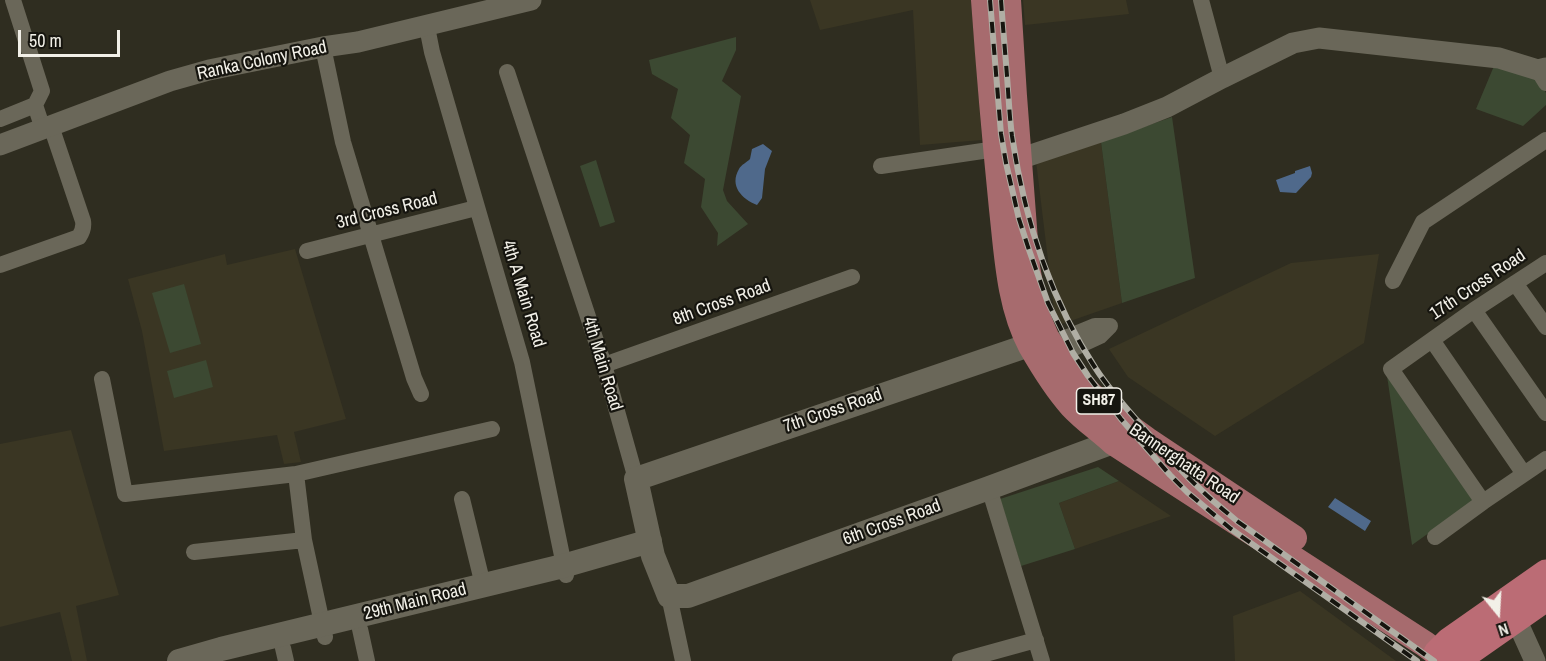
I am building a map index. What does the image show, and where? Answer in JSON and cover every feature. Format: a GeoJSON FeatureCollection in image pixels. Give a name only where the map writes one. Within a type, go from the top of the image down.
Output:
{"type":"FeatureCollection","features":[{"type":"Feature","properties":{"kind":"highway"},"geometry":{"type":"LineString","coordinates":[[1454,655],[1546,573]]}},
{"type":"Feature","properties":{"kind":"highway"},"geometry":{"type":"LineString","coordinates":[[1454,655],[1546,598]]}},
{"type":"Feature","properties":{"kind":"main road","name":"Bannerghatta Road"},"geometry":{"type":"LineString","coordinates":[[984,0],[996,149],[1014,301],[1021,324],[1047,345]]}},
{"type":"Feature","properties":{"kind":"main road","name":"Bannerghatta Road"},"geometry":{"type":"LineString","coordinates":[[1008,0],[1027,267],[1035,311],[1047,345],[1049,376],[1073,407],[1119,433],[1416,638],[1454,655]]}},
{"type":"Feature","properties":{"kind":"main road","name":"7th Cross Road"},"geometry":{"type":"LineString","coordinates":[[636,478],[1047,345]]}},
{"type":"Feature","properties":{"kind":"main road","name":"6th Cross Road"},"geometry":{"type":"LineString","coordinates":[[669,596],[688,596],[989,488],[1119,433]]}},
{"type":"Feature","properties":{"kind":"main road","name":"4th Main Road"},"geometry":{"type":"LineString","coordinates":[[636,478],[652,548],[669,596]]}},
{"type":"Feature","properties":{"kind":"main road","name":"29th Main Road"},"geometry":{"type":"LineString","coordinates":[[179,661],[284,655],[324,631],[360,629],[652,548]]}},
{"type":"Feature","properties":{"kind":"main road","name":"29th Main Road"},"geometry":{"type":"LineString","coordinates":[[223,657],[324,631],[483,585],[565,571]]}},
{"type":"Feature","properties":{"kind":"street"},"geometry":{"type":"LineString","coordinates":[[0,119],[35,105],[42,91],[13,0]]}},
{"type":"Feature","properties":{"kind":"street","name":"Ranka Colony Road"},"geometry":{"type":"LineString","coordinates":[[0,145],[179,78],[217,68],[427,27],[531,0]]}},
{"type":"Feature","properties":{"kind":"street"},"geometry":{"type":"LineString","coordinates":[[1201,0],[1222,78]]}},
{"type":"Feature","properties":{"kind":"street","name":"4th A Main Road"},"geometry":{"type":"LineString","coordinates":[[427,27],[432,52],[522,362],[565,571]]}},
{"type":"Feature","properties":{"kind":"street"},"geometry":{"type":"LineString","coordinates":[[1019,159],[1167,107],[1293,43],[1319,38],[1499,58],[1544,74]]}},
{"type":"Feature","properties":{"kind":"street"},"geometry":{"type":"LineString","coordinates":[[323,47],[343,142],[414,378],[421,394]]}},
{"type":"Feature","properties":{"kind":"street","name":"4th Main Road"},"geometry":{"type":"LineString","coordinates":[[507,72],[604,365],[636,478]]}},
{"type":"Feature","properties":{"kind":"street"},"geometry":{"type":"LineString","coordinates":[[0,266],[79,237],[84,228],[83,220],[47,128],[35,105]]}},
{"type":"Feature","properties":{"kind":"street"},"geometry":{"type":"LineString","coordinates":[[1393,281],[1423,222],[1546,140]]}},
{"type":"Feature","properties":{"kind":"street"},"geometry":{"type":"LineString","coordinates":[[881,166],[996,149]]}},
{"type":"Feature","properties":{"kind":"street","name":"3rd Cross Road"},"geometry":{"type":"LineString","coordinates":[[306,251],[477,208]]}},
{"type":"Feature","properties":{"kind":"street","name":"17th Cross Road"},"geometry":{"type":"LineString","coordinates":[[1483,502],[1391,369],[1474,310],[1546,263]]}},
{"type":"Feature","properties":{"kind":"street","name":"8th Cross Road"},"geometry":{"type":"LineString","coordinates":[[604,365],[852,278]]}},
{"type":"Feature","properties":{"kind":"street"},"geometry":{"type":"LineString","coordinates":[[1515,283],[1546,327]]}},
{"type":"Feature","properties":{"kind":"street"},"geometry":{"type":"LineString","coordinates":[[1474,310],[1546,414]]}},
{"type":"Feature","properties":{"kind":"street"},"geometry":{"type":"LineString","coordinates":[[1432,340],[1524,474]]}},
{"type":"Feature","properties":{"kind":"street"},"geometry":{"type":"LineString","coordinates":[[102,379],[125,494],[296,474],[492,429]]}},
{"type":"Feature","properties":{"kind":"street"},"geometry":{"type":"LineString","coordinates":[[1435,537],[1546,459]]}},
{"type":"Feature","properties":{"kind":"street"},"geometry":{"type":"LineString","coordinates":[[296,474],[304,540],[324,631]]}},
{"type":"Feature","properties":{"kind":"street"},"geometry":{"type":"LineString","coordinates":[[989,488],[1042,661]]}},
{"type":"Feature","properties":{"kind":"street"},"geometry":{"type":"LineString","coordinates":[[462,499],[483,585]]}},
{"type":"Feature","properties":{"kind":"street"},"geometry":{"type":"LineString","coordinates":[[194,552],[304,540]]}},
{"type":"Feature","properties":{"kind":"street","name":"4th Main Road"},"geometry":{"type":"LineString","coordinates":[[669,596],[683,661]]}},
{"type":"Feature","properties":{"kind":"street"},"geometry":{"type":"LineString","coordinates":[[1516,618],[1534,661]]}},
{"type":"Feature","properties":{"kind":"street"},"geometry":{"type":"LineString","coordinates":[[360,629],[367,661]]}},
{"type":"Feature","properties":{"kind":"street"},"geometry":{"type":"LineString","coordinates":[[960,661],[1036,640]]}},
{"type":"Feature","properties":{"kind":"shaded area"},"geometry":{"type":"Polygon","coordinates":[[[810,0],[971,0],[982,140],[920,145],[913,10],[820,30],[810,0]]]}},
{"type":"Feature","properties":{"kind":"shaded area"},"geometry":{"type":"Polygon","coordinates":[[[1023,0],[1126,0],[1129,14],[1025,25],[1023,0]]]}},
{"type":"Feature","properties":{"kind":"shaded area"},"geometry":{"type":"Polygon","coordinates":[[[1101,142],[1122,303],[1056,326],[1036,161],[1101,142]]]}},
{"type":"Feature","properties":{"kind":"shaded area"},"geometry":{"type":"Polygon","coordinates":[[[295,249],[346,419],[294,432],[301,462],[284,464],[277,435],[164,451],[142,331],[128,279],[225,254],[227,265],[295,249]]]}},
{"type":"Feature","properties":{"kind":"shaded area"},"geometry":{"type":"Polygon","coordinates":[[[1379,254],[1364,343],[1215,436],[1128,377],[1109,349],[1291,263],[1379,254]]]}},
{"type":"Feature","properties":{"kind":"shaded area"},"geometry":{"type":"Polygon","coordinates":[[[71,430],[119,595],[76,606],[87,661],[72,661],[60,612],[0,627],[0,444],[71,430]]]}},
{"type":"Feature","properties":{"kind":"shaded area"},"geometry":{"type":"Polygon","coordinates":[[[1119,481],[1171,516],[1075,549],[1059,503],[1119,481]]]}},
{"type":"Feature","properties":{"kind":"shaded area"},"geometry":{"type":"Polygon","coordinates":[[[1300,591],[1396,661],[1235,661],[1233,616],[1300,591]]]}},
{"type":"Feature","properties":{"kind":"green space"},"geometry":{"type":"Polygon","coordinates":[[[736,37],[736,50],[722,81],[741,96],[723,190],[727,201],[748,224],[717,246],[718,233],[701,207],[705,179],[684,163],[690,135],[671,118],[678,89],[652,74],[649,60],[736,37]]]}},
{"type":"Feature","properties":{"kind":"green space"},"geometry":{"type":"Polygon","coordinates":[[[1494,66],[1536,74],[1546,93],[1546,105],[1523,126],[1476,109],[1494,66]]]}},
{"type":"Feature","properties":{"kind":"green space"},"geometry":{"type":"Polygon","coordinates":[[[1172,117],[1195,278],[1122,303],[1101,142],[1172,117]]]}},
{"type":"Feature","properties":{"kind":"green space"},"geometry":{"type":"Polygon","coordinates":[[[596,160],[615,222],[600,227],[580,166],[596,160]]]}},
{"type":"Feature","properties":{"kind":"green space"},"geometry":{"type":"Polygon","coordinates":[[[184,284],[201,344],[170,353],[152,293],[184,284]]]}},
{"type":"Feature","properties":{"kind":"green space"},"geometry":{"type":"Polygon","coordinates":[[[206,360],[213,387],[174,398],[167,371],[206,360]]]}},
{"type":"Feature","properties":{"kind":"green space"},"geometry":{"type":"Polygon","coordinates":[[[1386,369],[1475,500],[1412,545],[1386,369]]]}},
{"type":"Feature","properties":{"kind":"green space"},"geometry":{"type":"Polygon","coordinates":[[[1098,467],[1119,481],[1059,503],[1075,549],[1021,566],[1000,499],[1098,467]]]}},
{"type":"Feature","properties":{"kind":"water"},"geometry":{"type":"Polygon","coordinates":[[[763,144],[772,151],[765,169],[762,198],[757,205],[742,195],[735,181],[740,168],[750,159],[752,149],[763,144]]]}},
{"type":"Feature","properties":{"kind":"water"},"geometry":{"type":"Polygon","coordinates":[[[1310,166],[1311,177],[1296,193],[1280,192],[1276,180],[1310,166]]]}},
{"type":"Feature","properties":{"kind":"water"},"geometry":{"type":"Polygon","coordinates":[[[1335,498],[1371,521],[1365,531],[1328,507],[1335,498]]]}},
{"type":"Feature","properties":{"kind":"railway"},"geometry":{"type":"LineString","coordinates":[[990,0],[1001,134],[1019,219],[1048,303],[1073,353],[1121,419],[1187,492],[1231,529],[1417,661]]}},
{"type":"Feature","properties":{"kind":"railway"},"geometry":{"type":"LineString","coordinates":[[1001,0],[1011,130],[1024,197],[1052,286],[1096,369],[1114,394],[1168,456],[1212,500],[1237,521],[1434,661]]}}]}
